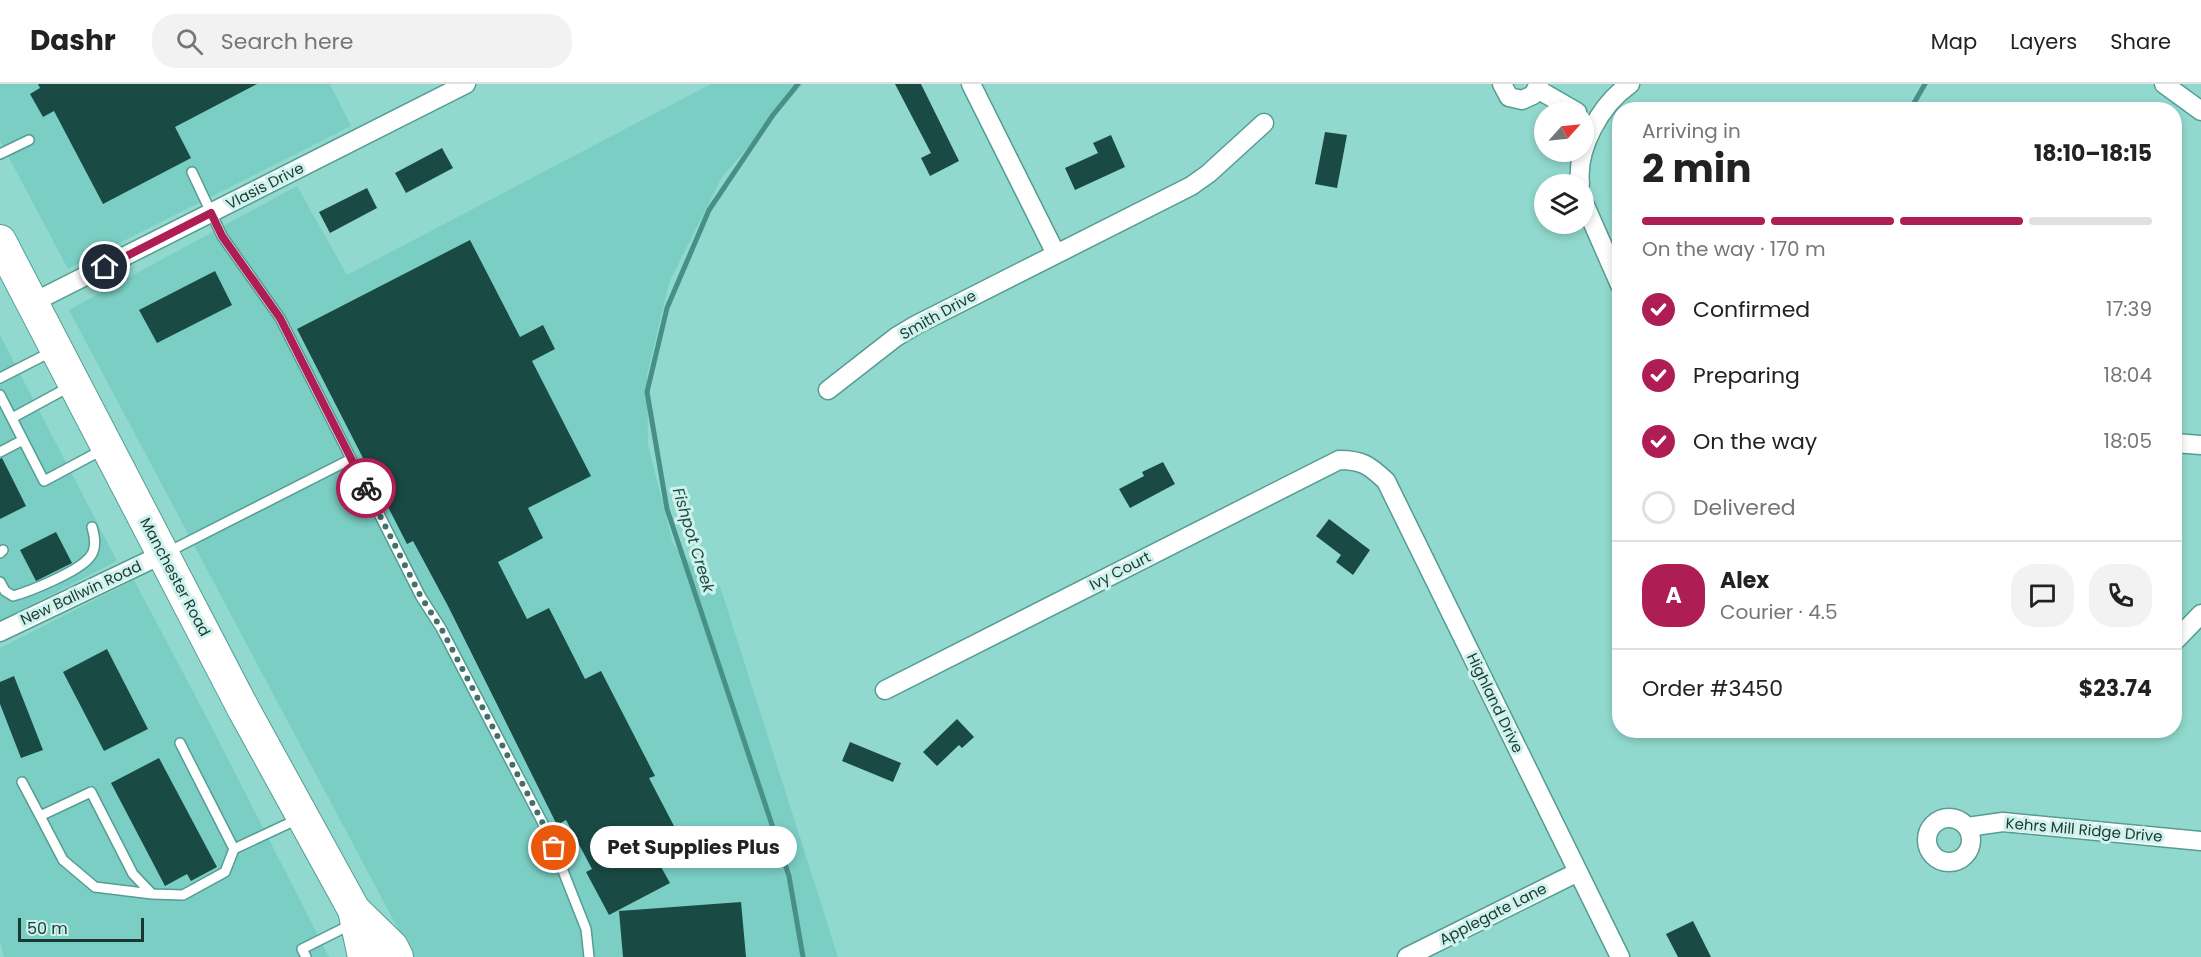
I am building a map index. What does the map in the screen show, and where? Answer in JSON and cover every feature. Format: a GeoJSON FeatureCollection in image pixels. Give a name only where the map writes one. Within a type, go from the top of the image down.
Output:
{"type":"FeatureCollection","features":[{"type":"Feature","properties":{"kind":"highway","name":"Manchester Road"},"geometry":{"type":"LineString","coordinates":[[0,241],[107,448],[356,916],[364,957]]}},
{"type":"Feature","properties":{"kind":"highway","name":"Manchester Road"},"geometry":{"type":"LineString","coordinates":[[356,916],[392,947],[397,957]]}},
{"type":"Feature","properties":{"kind":"street","name":"Vlasis Drive"},"geometry":{"type":"LineString","coordinates":[[32,303],[466,84]]}},
{"type":"Feature","properties":{"kind":"street"},"geometry":{"type":"LineString","coordinates":[[971,84],[1055,252]]}},
{"type":"Feature","properties":{"kind":"street"},"geometry":{"type":"LineString","coordinates":[[1502,84],[1505,92],[1515,99],[1528,98],[1538,87],[1561,102]]}},
{"type":"Feature","properties":{"kind":"street"},"geometry":{"type":"LineString","coordinates":[[1594,116],[1630,84]]}},
{"type":"Feature","properties":{"kind":"street"},"geometry":{"type":"LineString","coordinates":[[2164,84],[2201,111]]}},
{"type":"Feature","properties":{"kind":"street","name":"Smith Drive"},"geometry":{"type":"LineString","coordinates":[[828,390],[906,331],[1055,252],[1191,186],[1208,174],[1264,123]]}},
{"type":"Feature","properties":{"kind":"street"},"geometry":{"type":"LineString","coordinates":[[1594,226],[1612,267]]}},
{"type":"Feature","properties":{"kind":"street"},"geometry":{"type":"LineString","coordinates":[[2182,444],[2201,445]]}},
{"type":"Feature","properties":{"kind":"street","name":"Ivy Court"},"geometry":{"type":"LineString","coordinates":[[885,690],[1339,460],[1357,460]]}},
{"type":"Feature","properties":{"kind":"street","name":"Highland Drive"},"geometry":{"type":"LineString","coordinates":[[1357,460],[1372,468],[1386,481],[1620,957]]}},
{"type":"Feature","properties":{"kind":"street","name":"New Ballwin Road"},"geometry":{"type":"LineString","coordinates":[[0,632],[163,554]]}},
{"type":"Feature","properties":{"kind":"street"},"geometry":{"type":"LineString","coordinates":[[2182,634],[2201,614]]}},
{"type":"Feature","properties":{"kind":"street","name":"Kehrs Mill Ridge Drive"},"geometry":{"type":"LineString","coordinates":[[1967,827],[2002,822],[2201,841]]}},
{"type":"Feature","properties":{"kind":"street","name":"Applegate Lane"},"geometry":{"type":"LineString","coordinates":[[1407,957],[1578,872]]}},
{"type":"Feature","properties":{"kind":"lane"},"geometry":{"type":"LineString","coordinates":[[0,154],[29,140]]}},
{"type":"Feature","properties":{"kind":"lane"},"geometry":{"type":"LineString","coordinates":[[192,172],[222,236],[280,318],[421,597],[441,628],[548,833],[586,929],[589,957]]}},
{"type":"Feature","properties":{"kind":"lane"},"geometry":{"type":"LineString","coordinates":[[0,378],[56,349]]}},
{"type":"Feature","properties":{"kind":"lane"},"geometry":{"type":"LineString","coordinates":[[12,418],[74,384]]}},
{"type":"Feature","properties":{"kind":"lane"},"geometry":{"type":"LineString","coordinates":[[0,395],[44,481],[107,448]]}},
{"type":"Feature","properties":{"kind":"lane"},"geometry":{"type":"LineString","coordinates":[[0,452],[23,440]]}},
{"type":"Feature","properties":{"kind":"lane"},"geometry":{"type":"LineString","coordinates":[[163,554],[351,459]]}},
{"type":"Feature","properties":{"kind":"lane"},"geometry":{"type":"LineString","coordinates":[[0,582],[5,591],[14,596],[28,592],[80,565],[91,557],[96,539],[92,527]]}},
{"type":"Feature","properties":{"kind":"lane"},"geometry":{"type":"LineString","coordinates":[[180,743],[234,849]]}},
{"type":"Feature","properties":{"kind":"lane"},"geometry":{"type":"LineString","coordinates":[[22,783],[63,860],[95,887],[152,894],[183,895],[225,872],[234,849],[303,816]]}},
{"type":"Feature","properties":{"kind":"lane"},"geometry":{"type":"LineString","coordinates":[[40,816],[91,792],[133,874],[152,894]]}},
{"type":"Feature","properties":{"kind":"lane"},"geometry":{"type":"LineString","coordinates":[[306,957],[302,949],[356,916]]}},
{"type":"Feature","properties":{"kind":"shaded area"},"geometry":{"type":"Polygon","coordinates":[[[0,84],[330,84],[351,126],[68,269],[0,141],[0,84]]]}},
{"type":"Feature","properties":{"kind":"shaded area"},"geometry":{"type":"Polygon","coordinates":[[[711,84],[803,84],[722,177],[669,283],[647,375],[648,445],[673,544],[705,579],[720,586],[838,957],[413,957],[69,310],[297,186],[347,275],[711,84]]]}},
{"type":"Feature","properties":{"kind":"shaded area"},"geometry":{"type":"Polygon","coordinates":[[[0,335],[117,561],[0,621],[0,335]]]}},
{"type":"Feature","properties":{"kind":"shaded area"},"geometry":{"type":"Polygon","coordinates":[[[134,580],[329,957],[4,957],[0,941],[0,648],[134,580]]]}},
{"type":"Feature","properties":{"kind":"building"},"geometry":{"type":"Polygon","coordinates":[[[38,84],[257,84],[175,127],[191,158],[103,204],[54,111],[43,117],[30,94],[40,88],[38,84]]]}},
{"type":"Feature","properties":{"kind":"building"},"geometry":{"type":"Polygon","coordinates":[[[895,84],[921,84],[959,161],[930,176],[921,158],[931,153],[895,84]]]}},
{"type":"Feature","properties":{"kind":"building"},"geometry":{"type":"Polygon","coordinates":[[[1325,132],[1347,135],[1337,188],[1315,184],[1325,132]]]}},
{"type":"Feature","properties":{"kind":"building"},"geometry":{"type":"Polygon","coordinates":[[[1111,135],[1125,167],[1075,190],[1065,168],[1098,153],[1093,143],[1111,135]]]}},
{"type":"Feature","properties":{"kind":"building"},"geometry":{"type":"Polygon","coordinates":[[[442,148],[453,168],[406,193],[395,173],[442,148]]]}},
{"type":"Feature","properties":{"kind":"building"},"geometry":{"type":"Polygon","coordinates":[[[367,188],[377,208],[330,233],[319,212],[367,188]]]}},
{"type":"Feature","properties":{"kind":"building"},"geometry":{"type":"Polygon","coordinates":[[[470,240],[520,337],[543,325],[555,349],[532,361],[591,476],[528,508],[543,538],[498,562],[527,619],[549,608],[585,679],[601,671],[655,776],[649,778],[674,826],[646,840],[670,883],[609,915],[586,872],[592,869],[566,820],[557,825],[448,606],[413,541],[407,544],[297,329],[470,240]]]}},
{"type":"Feature","properties":{"kind":"building"},"geometry":{"type":"Polygon","coordinates":[[[215,271],[232,305],[157,343],[139,310],[215,271]]]}},
{"type":"Feature","properties":{"kind":"building"},"geometry":{"type":"Polygon","coordinates":[[[2,458],[26,506],[0,519],[0,459],[2,458]]]}},
{"type":"Feature","properties":{"kind":"building"},"geometry":{"type":"Polygon","coordinates":[[[1163,462],[1175,484],[1130,508],[1119,489],[1144,476],[1142,472],[1163,462]]]}},
{"type":"Feature","properties":{"kind":"building"},"geometry":{"type":"Polygon","coordinates":[[[1329,519],[1370,550],[1353,575],[1336,562],[1341,555],[1316,536],[1329,519]]]}},
{"type":"Feature","properties":{"kind":"building"},"geometry":{"type":"Polygon","coordinates":[[[56,532],[72,563],[36,581],[20,550],[56,532]]]}},
{"type":"Feature","properties":{"kind":"building"},"geometry":{"type":"Polygon","coordinates":[[[107,649],[148,729],[104,751],[63,672],[107,649]]]}},
{"type":"Feature","properties":{"kind":"building"},"geometry":{"type":"Polygon","coordinates":[[[14,676],[43,750],[21,758],[0,704],[0,682],[14,676]]]}},
{"type":"Feature","properties":{"kind":"building"},"geometry":{"type":"Polygon","coordinates":[[[957,719],[974,737],[962,748],[959,745],[937,766],[923,752],[957,719]]]}},
{"type":"Feature","properties":{"kind":"building"},"geometry":{"type":"Polygon","coordinates":[[[850,742],[901,763],[893,782],[842,761],[850,742]]]}},
{"type":"Feature","properties":{"kind":"building"},"geometry":{"type":"Polygon","coordinates":[[[159,758],[217,867],[191,881],[187,874],[165,886],[111,783],[159,758]]]}},
{"type":"Feature","properties":{"kind":"building"},"geometry":{"type":"Polygon","coordinates":[[[741,902],[746,957],[623,957],[619,911],[741,902]]]}},
{"type":"Feature","properties":{"kind":"building"},"geometry":{"type":"Polygon","coordinates":[[[1693,921],[1711,957],[1678,957],[1666,934],[1693,921]]]}},
{"type":"Feature","properties":{"kind":"waterway","name":"Fishpot Creek"},"geometry":{"type":"LineString","coordinates":[[798,84],[773,115],[709,210],[667,308],[647,392],[667,509],[789,876],[803,957]]}},
{"type":"Feature","properties":{"kind":"waterway"},"geometry":{"type":"LineString","coordinates":[[1915,102],[1925,84]]}},
{"type":"Feature","properties":{"kind":"way so far"},"geometry":{"type":"LineString","coordinates":[[366,488],[421,597],[450,644],[554,848]]}},
{"type":"Feature","properties":{"kind":"place","name":"Pet Supplies Plus"},"geometry":{"type":"Point","coordinates":[554,848]}},
{"type":"Feature","properties":{"kind":"route"},"geometry":{"type":"LineString","coordinates":[[105,267],[211,213],[222,236],[280,318],[366,488]]}}]}
